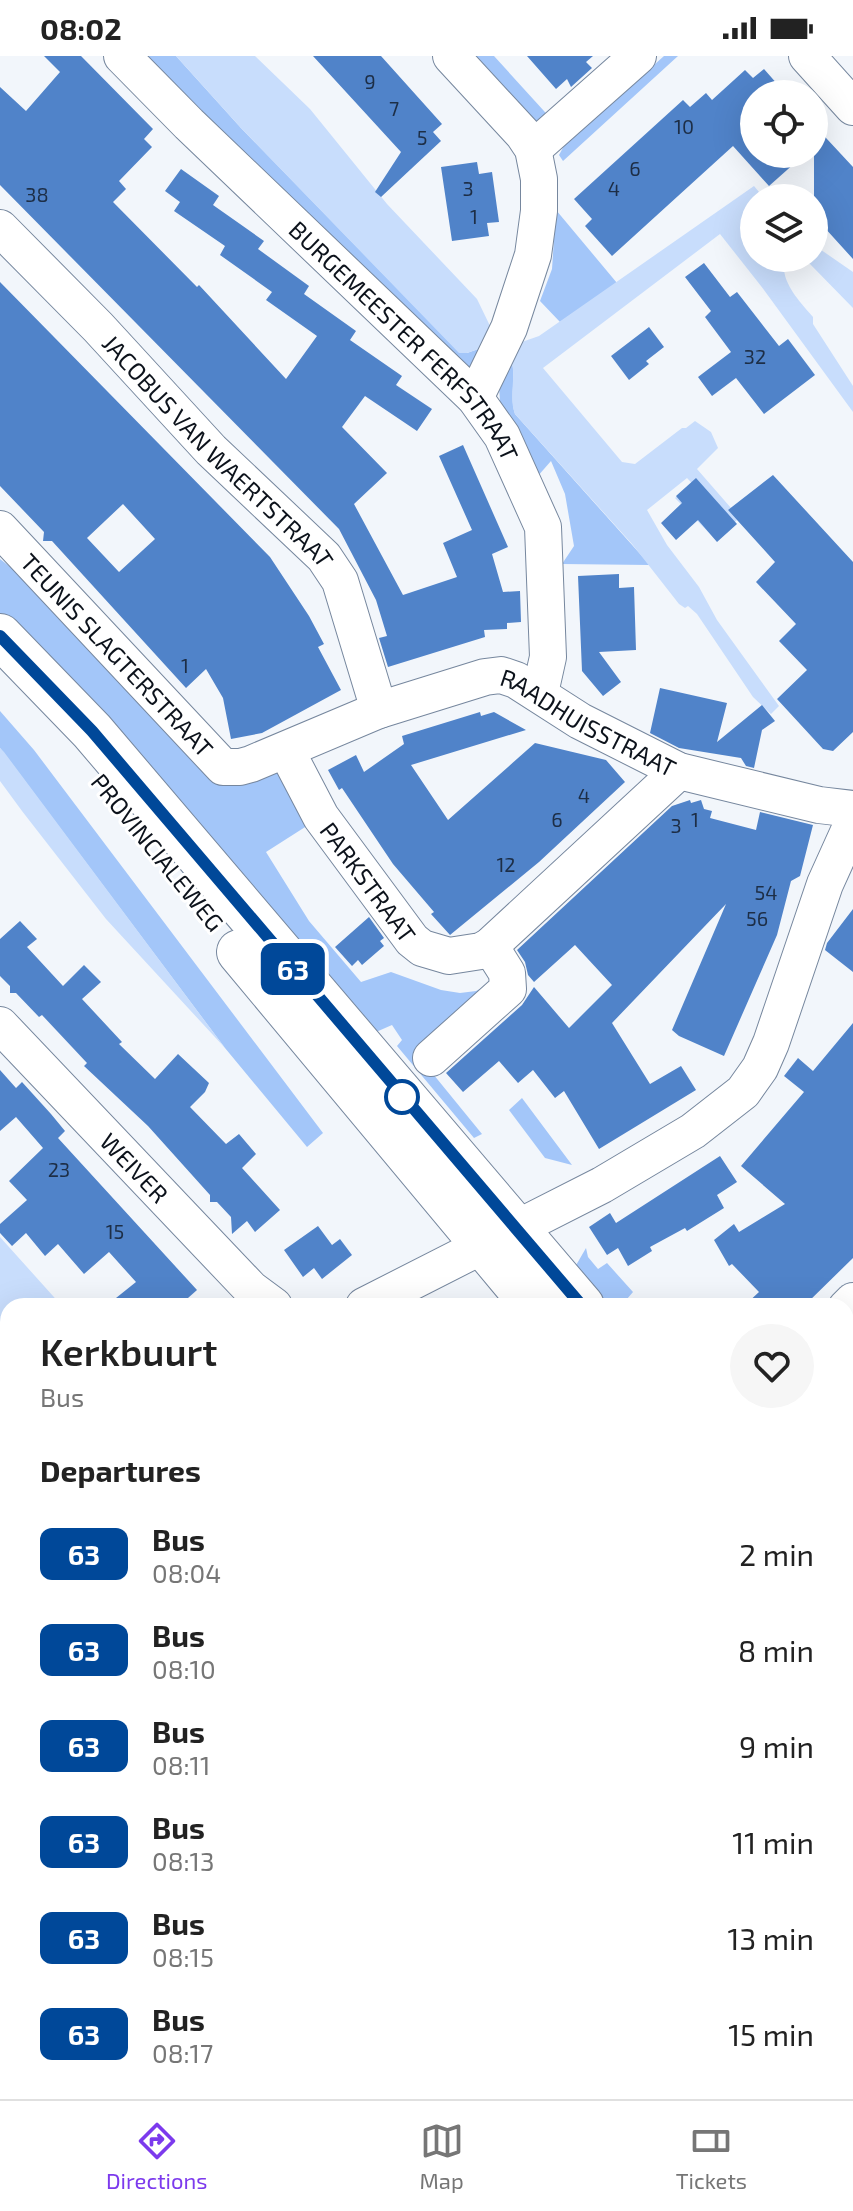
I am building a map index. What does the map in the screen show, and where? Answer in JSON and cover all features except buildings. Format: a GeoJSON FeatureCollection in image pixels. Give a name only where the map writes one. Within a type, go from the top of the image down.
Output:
{"type":"FeatureCollection","features":[{"type":"Feature","properties":{"kind":"main road","name":"PROVINCIALEWEG"},"geometry":{"type":"LineString","coordinates":[[0,636],[92,731],[499,1237],[530,1298]]}},
{"type":"Feature","properties":{"kind":"main road","name":"PROVINCIALEWEG"},"geometry":{"type":"LineString","coordinates":[[0,654],[220,929],[499,1237],[572,1298]]}},
{"type":"Feature","properties":{"kind":"street","name":"BURGEMEESTER FERFSTRAAT"},"geometry":{"type":"LineString","coordinates":[[122,56],[475,398],[502,436],[543,527],[548,657],[540,693]]}},
{"type":"Feature","properties":{"kind":"street"},"geometry":{"type":"LineString","coordinates":[[451,56],[523,134],[533,149],[539,179],[539,211],[533,255],[509,328],[475,398]]}},
{"type":"Feature","properties":{"kind":"street"},"geometry":{"type":"LineString","coordinates":[[533,149],[638,56]]}},
{"type":"Feature","properties":{"kind":"street"},"geometry":{"type":"LineString","coordinates":[[807,56],[853,107]]}},
{"type":"Feature","properties":{"kind":"street","name":"JACOBUS VAN WAERTSTRAAT"},"geometry":{"type":"LineString","coordinates":[[0,228],[98,327],[211,450],[324,557],[340,581],[379,710]]}},
{"type":"Feature","properties":{"kind":"street","name":"TEUNIS SLAGTERSTRAAT"},"geometry":{"type":"LineString","coordinates":[[0,529],[216,762],[223,767],[240,767],[286,750]]}},
{"type":"Feature","properties":{"kind":"street","name":"RAADHUISSTRAAT"},"geometry":{"type":"LineString","coordinates":[[286,750],[379,710],[485,677],[501,675],[540,693],[580,721],[679,771],[819,805],[853,809]]}},
{"type":"Feature","properties":{"kind":"street","name":"PARKSTRAAT"},"geometry":{"type":"LineString","coordinates":[[286,750],[321,817],[412,940],[422,948],[449,956],[481,951],[490,946],[679,771]]}},
{"type":"Feature","properties":{"kind":"street"},"geometry":{"type":"LineString","coordinates":[[380,1298],[602,1185],[721,1112],[743,1092],[760,1068],[771,1043],[825,884],[853,822]]}},
{"type":"Feature","properties":{"kind":"street"},"geometry":{"type":"LineString","coordinates":[[431,1058],[508,989],[507,973],[490,946]]}},
{"type":"Feature","properties":{"kind":"street","name":"WEIVER"},"geometry":{"type":"LineString","coordinates":[[0,1025],[251,1289],[263,1298]]}},
{"type":"Feature","properties":{"kind":"shaded area"},"geometry":{"type":"Polygon","coordinates":[[[142,56],[176,56],[241,128],[459,352],[467,353],[484,347],[473,373],[142,56]]]}},
{"type":"Feature","properties":{"kind":"shaded area"},"geometry":{"type":"Polygon","coordinates":[[[176,56],[255,56],[310,109],[387,204],[477,299],[492,330],[519,343],[539,336],[740,196],[740,259],[720,234],[543,368],[622,462],[635,464],[695,421],[711,432],[718,448],[697,469],[731,508],[728,510],[737,520],[716,540],[675,498],[690,485],[729,522],[687,478],[647,510],[667,545],[699,587],[717,620],[779,706],[771,714],[753,697],[697,614],[688,606],[685,608],[679,604],[632,544],[515,414],[511,359],[484,347],[459,353],[241,128],[176,56]]]}},
{"type":"Feature","properties":{"kind":"shaded area"},"geometry":{"type":"Polygon","coordinates":[[[474,56],[494,56],[554,122],[533,124],[474,56]]]}},
{"type":"Feature","properties":{"kind":"shaded area"},"geometry":{"type":"Polygon","coordinates":[[[664,56],[678,56],[563,161],[559,155],[565,144],[664,56]]]}},
{"type":"Feature","properties":{"kind":"shaded area"},"geometry":{"type":"Polygon","coordinates":[[[556,210],[617,283],[560,322],[540,301],[552,269],[556,210]]]}},
{"type":"Feature","properties":{"kind":"shaded area"},"geometry":{"type":"Polygon","coordinates":[[[828,255],[853,272],[853,308],[818,272],[828,272],[828,255]]]}},
{"type":"Feature","properties":{"kind":"shaded area"},"geometry":{"type":"Polygon","coordinates":[[[750,272],[784,272],[791,289],[813,317],[813,324],[853,386],[853,412],[750,272]]]}},
{"type":"Feature","properties":{"kind":"shaded area"},"geometry":{"type":"Polygon","coordinates":[[[511,359],[515,414],[650,565],[562,564],[574,546],[565,494],[551,461],[537,477],[500,402],[499,385],[511,359]]]}},
{"type":"Feature","properties":{"kind":"shaded area"},"geometry":{"type":"Polygon","coordinates":[[[0,559],[36,587],[213,775],[275,764],[313,822],[266,852],[309,921],[361,982],[391,972],[441,990],[460,993],[476,991],[501,978],[429,1069],[482,1134],[474,1138],[397,1046],[402,1040],[392,1025],[376,1032],[0,620],[0,559]]]}},
{"type":"Feature","properties":{"kind":"shaded area"},"geometry":{"type":"Polygon","coordinates":[[[0,711],[34,750],[323,1133],[307,1147],[225,1048],[0,748],[0,711]]]}},
{"type":"Feature","properties":{"kind":"shaded area"},"geometry":{"type":"Polygon","coordinates":[[[0,748],[225,1048],[106,919],[22,811],[0,781],[0,748]]]}},
{"type":"Feature","properties":{"kind":"shaded area"},"geometry":{"type":"Polygon","coordinates":[[[522,1098],[572,1165],[545,1158],[509,1110],[522,1098]]]}},
{"type":"Feature","properties":{"kind":"shaded area"},"geometry":{"type":"Polygon","coordinates":[[[0,1237],[55,1298],[0,1298],[0,1237]]]}},
{"type":"Feature","properties":{"kind":"shaded area"},"geometry":{"type":"Polygon","coordinates":[[[586,1248],[588,1257],[598,1269],[607,1263],[633,1292],[628,1298],[600,1298],[575,1267],[586,1248]]]}},
{"type":"Feature","properties":{"kind":"bus line","name":"63"},"geometry":{"type":"LineString","coordinates":[[0,636],[92,731],[575,1298]]}}]}
